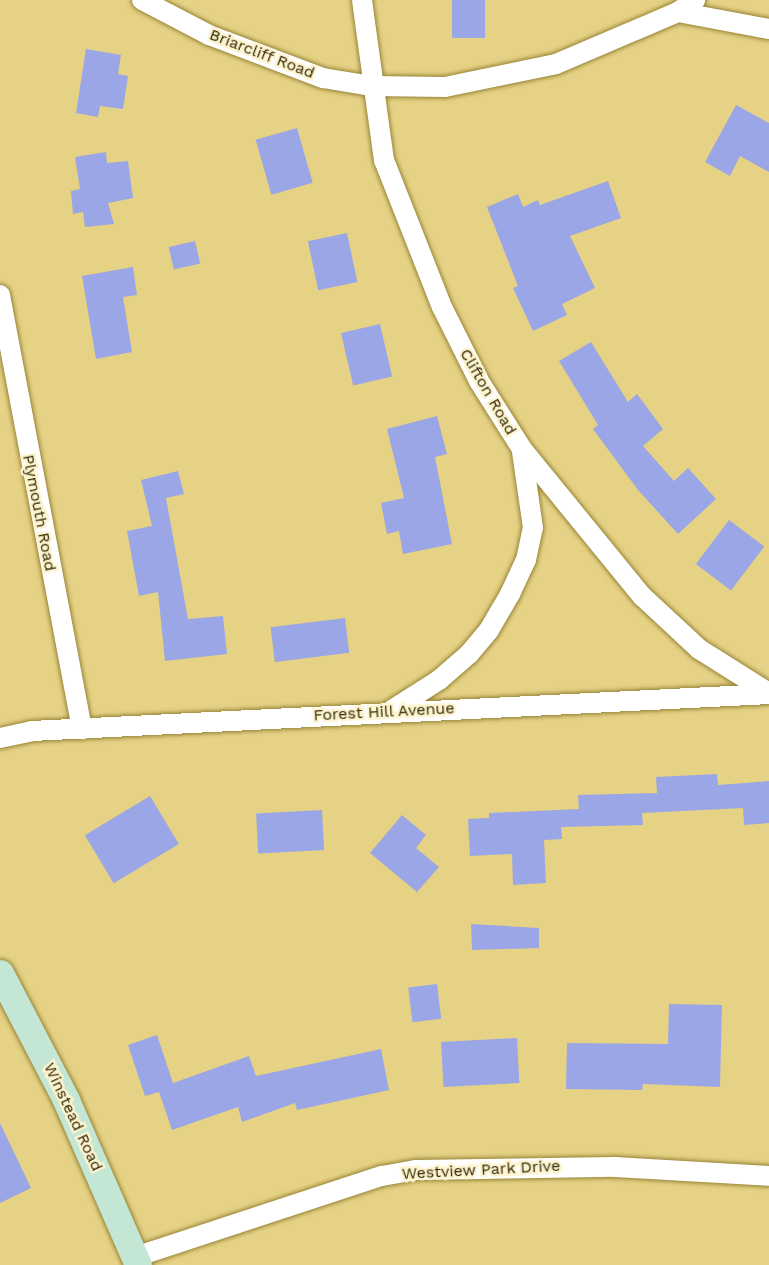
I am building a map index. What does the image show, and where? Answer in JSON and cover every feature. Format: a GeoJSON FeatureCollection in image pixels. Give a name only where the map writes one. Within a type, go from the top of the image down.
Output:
{"type":"FeatureCollection","features":[{"type":"Feature","properties":{"kind":"street","name":"Briarcliff Road"},"geometry":{"type":"LineString","coordinates":[[142,0],[274,62],[323,78],[372,86],[445,87],[505,78],[598,49],[678,12],[694,0]]}},
{"type":"Feature","properties":{"kind":"street","name":"Clifton Road"},"geometry":{"type":"LineString","coordinates":[[362,0],[372,86],[384,160],[437,296],[479,381],[522,449],[642,596],[699,649],[769,694]]}},
{"type":"Feature","properties":{"kind":"street"},"geometry":{"type":"LineString","coordinates":[[678,12],[769,29]]}},
{"type":"Feature","properties":{"kind":"street","name":"Plymouth Road"},"geometry":{"type":"LineString","coordinates":[[0,295],[82,729]]}},
{"type":"Feature","properties":{"kind":"street"},"geometry":{"type":"LineString","coordinates":[[390,712],[439,680],[469,654],[489,630],[510,594],[526,560],[533,528],[522,449]]}},
{"type":"Feature","properties":{"kind":"street","name":"Forest Hill Avenue"},"geometry":{"type":"LineString","coordinates":[[0,738],[32,731],[769,694]]}},
{"type":"Feature","properties":{"kind":"street","name":"Winstead Road"},"geometry":{"type":"LineString","coordinates":[[0,973],[66,1100],[136,1261]]}},
{"type":"Feature","properties":{"kind":"street","name":"Westview Park Drive"},"geometry":{"type":"LineString","coordinates":[[136,1261],[382,1176],[416,1170],[615,1167],[769,1176]]}},
{"type":"Feature","properties":{"kind":"building"},"geometry":{"type":"Polygon","coordinates":[[[452,0],[485,0],[485,38],[452,38],[452,0]]]}},
{"type":"Feature","properties":{"kind":"building"},"geometry":{"type":"Polygon","coordinates":[[[86,49],[121,55],[118,74],[128,76],[123,109],[100,106],[98,117],[76,113],[86,49]]]}},
{"type":"Feature","properties":{"kind":"building"},"geometry":{"type":"Polygon","coordinates":[[[736,105],[769,123],[769,172],[740,156],[730,176],[705,162],[736,105]]]}},
{"type":"Feature","properties":{"kind":"building"},"geometry":{"type":"Polygon","coordinates":[[[297,128],[313,183],[271,195],[256,140],[297,128]]]}},
{"type":"Feature","properties":{"kind":"building"},"geometry":{"type":"Polygon","coordinates":[[[106,152],[107,163],[128,161],[133,198],[108,203],[114,224],[85,227],[83,212],[73,214],[71,191],[80,189],[75,157],[106,152]]]}},
{"type":"Feature","properties":{"kind":"building"},"geometry":{"type":"Polygon","coordinates":[[[608,181],[621,218],[570,236],[595,288],[562,304],[567,315],[533,331],[513,288],[518,286],[487,207],[518,194],[523,207],[538,200],[540,205],[608,181]]]}},
{"type":"Feature","properties":{"kind":"building"},"geometry":{"type":"Polygon","coordinates":[[[347,233],[357,282],[318,290],[308,241],[347,233]]]}},
{"type":"Feature","properties":{"kind":"building"},"geometry":{"type":"Polygon","coordinates":[[[195,241],[200,263],[174,269],[169,247],[195,241]]]}},
{"type":"Feature","properties":{"kind":"building"},"geometry":{"type":"Polygon","coordinates":[[[133,267],[137,295],[123,297],[132,352],[96,359],[82,276],[133,267]]]}},
{"type":"Feature","properties":{"kind":"building"},"geometry":{"type":"Polygon","coordinates":[[[380,324],[392,377],[353,386],[341,333],[380,324]]]}},
{"type":"Feature","properties":{"kind":"building"},"geometry":{"type":"Polygon","coordinates":[[[591,342],[628,402],[637,394],[663,429],[643,446],[674,481],[688,468],[716,499],[678,534],[638,490],[593,429],[598,425],[559,361],[591,342]]]}},
{"type":"Feature","properties":{"kind":"building"},"geometry":{"type":"Polygon","coordinates":[[[437,416],[447,454],[435,457],[452,544],[403,554],[399,531],[387,534],[381,503],[404,498],[387,429],[437,416]]]}},
{"type":"Feature","properties":{"kind":"building"},"geometry":{"type":"Polygon","coordinates":[[[178,471],[184,494],[166,498],[188,619],[223,616],[227,654],[165,661],[158,592],[139,596],[127,531],[152,526],[141,480],[178,471]]]}},
{"type":"Feature","properties":{"kind":"building"},"geometry":{"type":"Polygon","coordinates":[[[729,520],[764,546],[731,590],[696,564],[729,520]]]}},
{"type":"Feature","properties":{"kind":"building"},"geometry":{"type":"Polygon","coordinates":[[[345,618],[349,653],[275,662],[271,627],[345,618]]]}},
{"type":"Feature","properties":{"kind":"building"},"geometry":{"type":"Polygon","coordinates":[[[717,774],[718,785],[769,781],[769,823],[744,825],[743,808],[642,813],[643,825],[561,827],[562,839],[544,840],[546,883],[513,885],[512,854],[470,856],[468,819],[489,818],[489,813],[579,809],[578,795],[657,793],[656,777],[717,774]]]}},
{"type":"Feature","properties":{"kind":"building"},"geometry":{"type":"Polygon","coordinates":[[[150,796],[179,844],[114,883],[85,835],[150,796]]]}},
{"type":"Feature","properties":{"kind":"building"},"geometry":{"type":"Polygon","coordinates":[[[322,810],[324,850],[258,853],[256,813],[322,810]]]}},
{"type":"Feature","properties":{"kind":"building"},"geometry":{"type":"Polygon","coordinates":[[[402,815],[426,835],[416,848],[439,867],[417,892],[370,853],[402,815]]]}},
{"type":"Feature","properties":{"kind":"building"},"geometry":{"type":"Polygon","coordinates":[[[471,924],[539,928],[539,948],[472,950],[471,924]]]}},
{"type":"Feature","properties":{"kind":"building"},"geometry":{"type":"Polygon","coordinates":[[[437,984],[441,1019],[412,1022],[408,988],[437,984]]]}},
{"type":"Feature","properties":{"kind":"building"},"geometry":{"type":"Polygon","coordinates":[[[669,1004],[722,1005],[720,1087],[643,1084],[642,1090],[566,1089],[567,1043],[668,1044],[669,1004]]]}},
{"type":"Feature","properties":{"kind":"building"},"geometry":{"type":"Polygon","coordinates":[[[157,1035],[173,1083],[249,1056],[256,1076],[381,1049],[389,1090],[297,1110],[295,1103],[242,1122],[238,1107],[172,1130],[159,1092],[145,1096],[128,1045],[157,1035]]]}},
{"type":"Feature","properties":{"kind":"building"},"geometry":{"type":"Polygon","coordinates":[[[517,1038],[519,1083],[443,1087],[441,1042],[517,1038]]]}},
{"type":"Feature","properties":{"kind":"building"},"geometry":{"type":"Polygon","coordinates":[[[0,1123],[31,1188],[0,1203],[0,1123]]]}}]}
